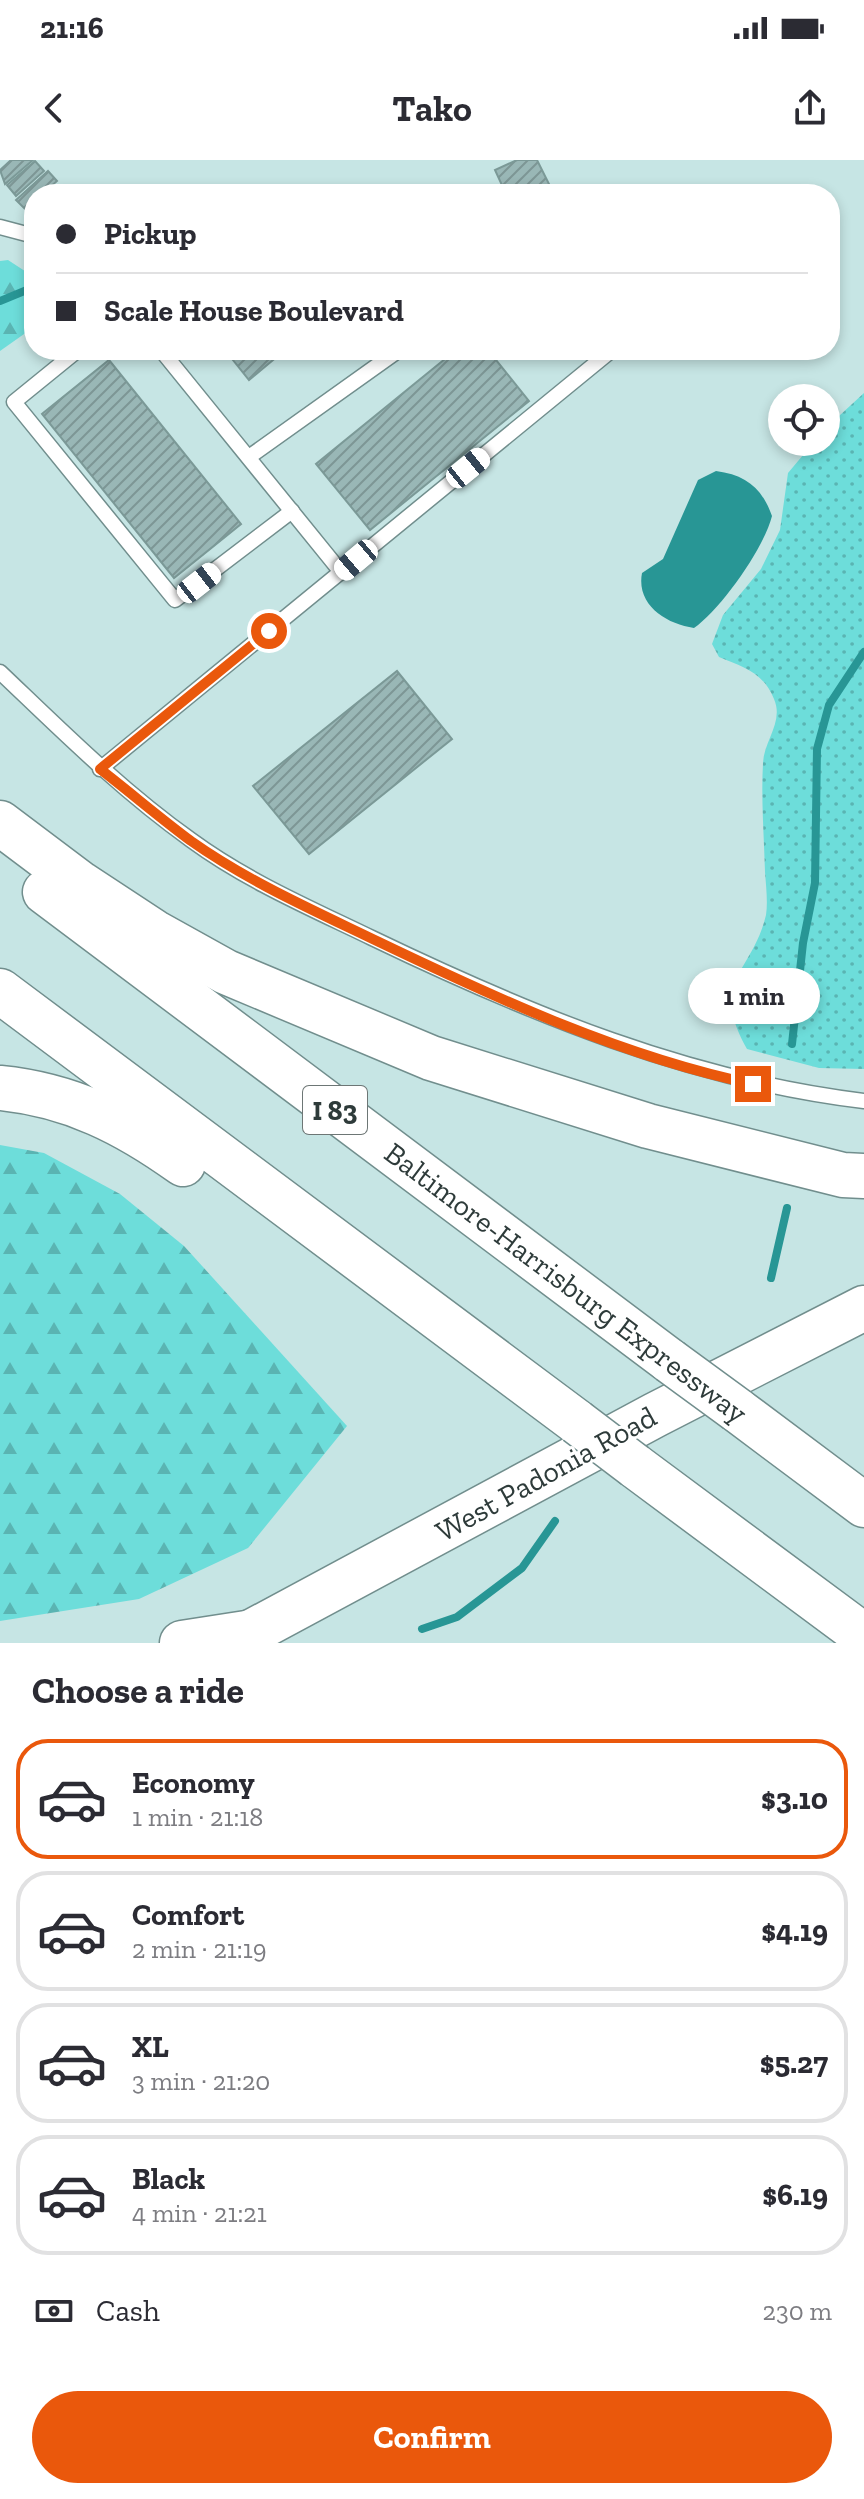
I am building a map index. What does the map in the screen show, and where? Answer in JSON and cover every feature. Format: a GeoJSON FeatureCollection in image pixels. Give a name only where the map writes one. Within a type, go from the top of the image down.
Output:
{"type":"FeatureCollection","features":[{"type":"Feature","properties":{"kind":"main road"},"geometry":{"type":"LineString","coordinates":[[0,823],[118,908],[226,972],[431,1058],[648,1126],[857,1179]]}},
{"type":"Feature","properties":{"kind":"main road","name":"Baltimore-Harrisburg Expressway"},"geometry":{"type":"LineString","coordinates":[[0,859],[864,1505]]}},
{"type":"Feature","properties":{"kind":"main road"},"geometry":{"type":"LineString","coordinates":[[0,991],[864,1636]]}},
{"type":"Feature","properties":{"kind":"main road"},"geometry":{"type":"LineString","coordinates":[[0,1088],[32,1091],[83,1105],[137,1131],[229,1197],[516,1375]]}},
{"type":"Feature","properties":{"kind":"main road","name":"West Padonia Road"},"geometry":{"type":"LineString","coordinates":[[182,1643],[242,1637],[655,1415],[864,1308]]}},
{"type":"Feature","properties":{"kind":"lane"},"geometry":{"type":"LineString","coordinates":[[0,227],[24,233]]}},
{"type":"Feature","properties":{"kind":"lane"},"geometry":{"type":"LineString","coordinates":[[66,360],[14,402],[175,600],[292,511]]}},
{"type":"Feature","properties":{"kind":"lane"},"geometry":{"type":"LineString","coordinates":[[169,360],[341,572]]}},
{"type":"Feature","properties":{"kind":"lane"},"geometry":{"type":"LineString","coordinates":[[249,457],[385,360]]}},
{"type":"Feature","properties":{"kind":"lane"},"geometry":{"type":"LineString","coordinates":[[100,769],[600,360]]}},
{"type":"Feature","properties":{"kind":"lane"},"geometry":{"type":"LineString","coordinates":[[0,672],[100,769],[192,841],[264,887],[501,1000],[617,1045],[729,1079],[864,1101]]}},
{"type":"Feature","properties":{"kind":"green space"},"geometry":{"type":"Polygon","coordinates":[[[8,260],[24,270],[24,334],[0,351],[0,261],[8,260]]]}},
{"type":"Feature","properties":{"kind":"green space"},"geometry":{"type":"Polygon","coordinates":[[[864,393],[864,1069],[819,1068],[747,1049],[736,1026],[732,992],[760,935],[766,915],[763,763],[777,715],[774,699],[764,682],[744,668],[719,657],[712,644],[723,615],[761,569],[780,530],[788,473],[802,456],[840,456],[840,415],[864,393]]]}},
{"type":"Feature","properties":{"kind":"green space"},"geometry":{"type":"Polygon","coordinates":[[[0,1145],[44,1153],[120,1194],[184,1246],[347,1426],[248,1548],[139,1599],[0,1621],[0,1145]]]}},
{"type":"Feature","properties":{"kind":"shaded area"},"geometry":{"type":"Polygon","coordinates":[[[716,471],[752,484],[772,516],[740,577],[694,628],[673,622],[655,611],[644,595],[642,573],[663,559],[698,480],[716,471]]]}},
{"type":"Feature","properties":{"kind":"building"},"geometry":{"type":"Polygon","coordinates":[[[11,160],[33,160],[5,184],[0,170],[11,160]]]}},
{"type":"Feature","properties":{"kind":"building"},"geometry":{"type":"Polygon","coordinates":[[[517,160],[537,160],[549,184],[501,184],[495,170],[517,160]]]}},
{"type":"Feature","properties":{"kind":"building"},"geometry":{"type":"Polygon","coordinates":[[[35,161],[44,171],[29,184],[24,184],[24,189],[16,196],[7,185],[35,161]]]}},
{"type":"Feature","properties":{"kind":"building"},"geometry":{"type":"Polygon","coordinates":[[[48,171],[57,181],[54,184],[34,184],[48,171]]]}},
{"type":"Feature","properties":{"kind":"building"},"geometry":{"type":"Polygon","coordinates":[[[24,193],[24,208],[16,200],[24,193]]]}},
{"type":"Feature","properties":{"kind":"building"},"geometry":{"type":"Polygon","coordinates":[[[109,360],[241,524],[174,578],[42,414],[109,360]]]}},
{"type":"Feature","properties":{"kind":"building"},"geometry":{"type":"Polygon","coordinates":[[[233,360],[273,360],[249,380],[233,360]]]}},
{"type":"Feature","properties":{"kind":"building"},"geometry":{"type":"Polygon","coordinates":[[[444,360],[496,360],[529,401],[370,530],[316,464],[444,360]]]}},
{"type":"Feature","properties":{"kind":"building"},"geometry":{"type":"Polygon","coordinates":[[[397,671],[452,739],[309,854],[253,786],[397,671]]]}},
{"type":"Feature","properties":{"kind":"waterway"},"geometry":{"type":"LineString","coordinates":[[0,301],[24,291]]}},
{"type":"Feature","properties":{"kind":"waterway"},"geometry":{"type":"LineString","coordinates":[[792,1044],[803,943],[815,883],[817,749],[829,705],[864,652]]}},
{"type":"Feature","properties":{"kind":"waterway"},"geometry":{"type":"LineString","coordinates":[[771,1278],[787,1208]]}},
{"type":"Feature","properties":{"kind":"waterway"},"geometry":{"type":"LineString","coordinates":[[422,1629],[457,1617],[522,1568],[555,1521]]}},
{"type":"Feature","properties":{"kind":"route"},"geometry":{"type":"LineString","coordinates":[[269,631],[100,769],[192,841],[264,887],[501,1000],[617,1045],[753,1084]]}}]}
